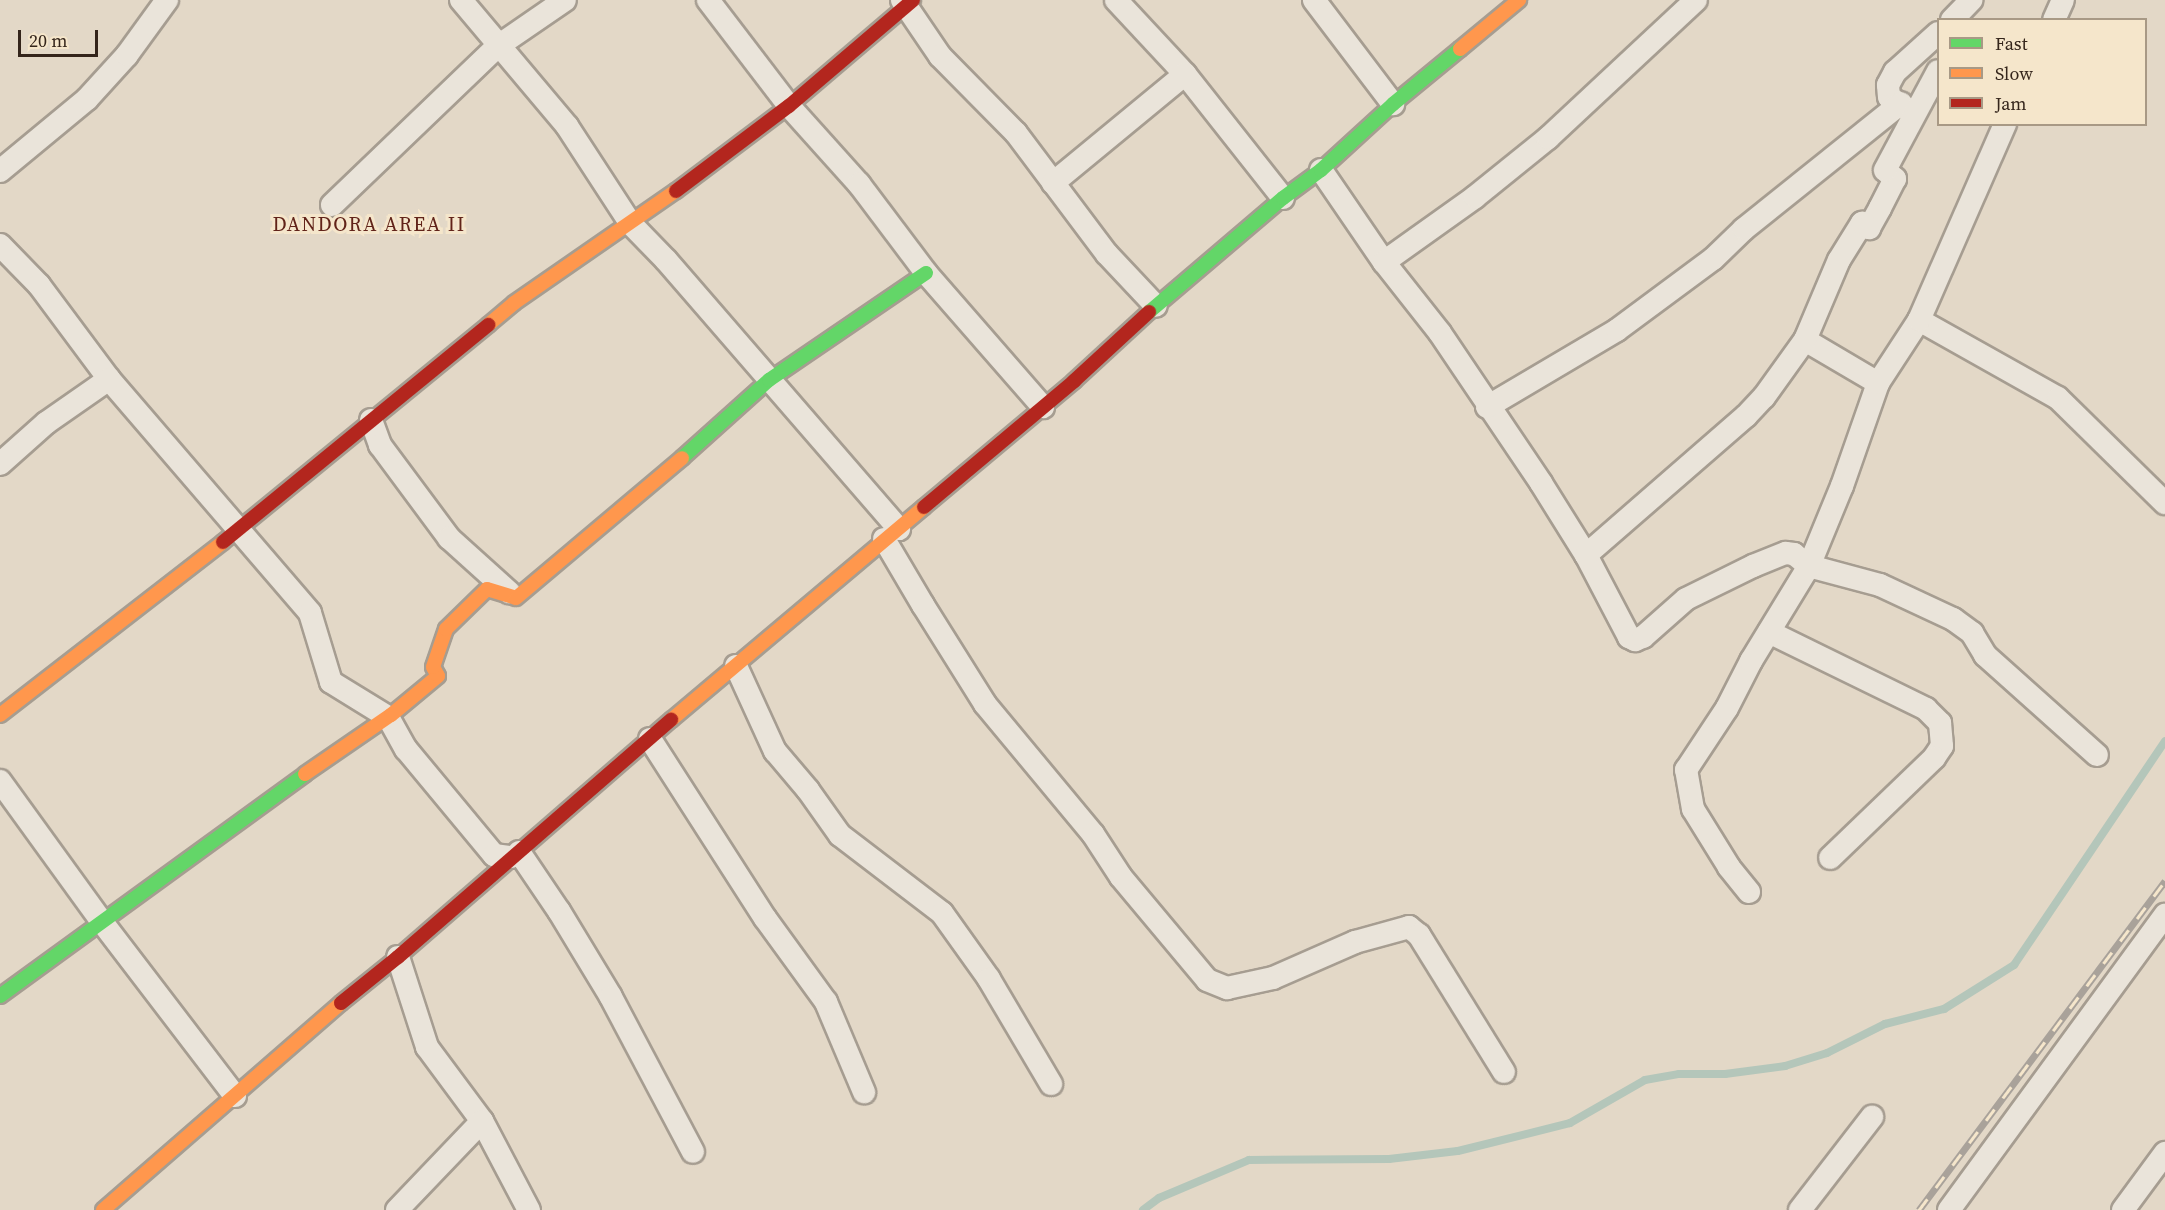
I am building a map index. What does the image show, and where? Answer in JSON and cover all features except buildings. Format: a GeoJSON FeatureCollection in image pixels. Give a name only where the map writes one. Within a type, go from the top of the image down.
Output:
{"type":"FeatureCollection","features":[{"type":"Feature","properties":{"kind":"street"},"geometry":{"type":"LineString","coordinates":[[0,171],[87,99],[128,56],[166,0]]}},
{"type":"Feature","properties":{"kind":"street"},"geometry":{"type":"LineString","coordinates":[[461,0],[498,46],[527,75],[567,126],[631,224],[666,260],[769,380],[892,534],[923,605],[986,704],[1093,834],[1121,877],[1207,980],[1227,988],[1272,978],[1355,942],[1409,927],[1419,935],[1504,1072]]}},
{"type":"Feature","properties":{"kind":"street"},"geometry":{"type":"LineString","coordinates":[[332,205],[498,46],[565,0]]}},
{"type":"Feature","properties":{"kind":"street"},"geometry":{"type":"LineString","coordinates":[[708,0],[789,106],[859,184],[926,273],[1043,407]]}},
{"type":"Feature","properties":{"kind":"street"},"geometry":{"type":"LineString","coordinates":[[1116,0],[1185,74],[1283,198]]}},
{"type":"Feature","properties":{"kind":"street"},"geometry":{"type":"LineString","coordinates":[[1314,0],[1393,104]]}},
{"type":"Feature","properties":{"kind":"street"},"geometry":{"type":"LineString","coordinates":[[103,1210],[331,1011],[398,957],[650,739],[1043,407],[1156,306],[1283,198],[1321,170],[1393,104],[1519,0]]}},
{"type":"Feature","properties":{"kind":"street"},"geometry":{"type":"LineString","coordinates":[[1384,262],[1475,197],[1548,138],[1696,0]]}},
{"type":"Feature","properties":{"kind":"street"},"geometry":{"type":"LineString","coordinates":[[1954,18],[1973,0]]}},
{"type":"Feature","properties":{"kind":"street"},"geometry":{"type":"LineString","coordinates":[[1966,18],[1973,0]]}},
{"type":"Feature","properties":{"kind":"street"},"geometry":{"type":"LineString","coordinates":[[2055,18],[2063,0]]}},
{"type":"Feature","properties":{"kind":"street"},"geometry":{"type":"LineString","coordinates":[[0,715],[240,529],[514,303],[631,224],[789,106],[907,1],[940,56],[1016,133],[1107,254],[1156,306]]}},
{"type":"Feature","properties":{"kind":"street"},"geometry":{"type":"LineString","coordinates":[[1907,109],[1889,97],[1888,85],[1895,72],[1937,34]]}},
{"type":"Feature","properties":{"kind":"street"},"geometry":{"type":"LineString","coordinates":[[1487,406],[1617,330],[1713,259],[1744,229],[1907,109],[1937,72]]}},
{"type":"Feature","properties":{"kind":"street"},"geometry":{"type":"LineString","coordinates":[[1053,183],[1185,74]]}},
{"type":"Feature","properties":{"kind":"street"},"geometry":{"type":"LineString","coordinates":[[1586,555],[1746,416],[1764,397],[1805,340],[1839,260],[1862,223],[1869,228],[1895,179],[1885,170],[1907,109]]}},
{"type":"Feature","properties":{"kind":"street"},"geometry":{"type":"LineString","coordinates":[[1749,892],[1729,867],[1693,809],[1686,770],[1727,708],[1809,566],[1842,486],[1878,383],[1919,320],[2004,126]]}},
{"type":"Feature","properties":{"kind":"street"},"geometry":{"type":"LineString","coordinates":[[1321,170],[1384,262],[1440,333],[1586,555],[1624,631],[1635,640],[1643,637],[1686,599],[1752,566],[1790,553],[1797,555],[1809,566],[1880,585],[1953,619],[1972,633],[1986,655],[2097,755]]}},
{"type":"Feature","properties":{"kind":"street"},"geometry":{"type":"LineString","coordinates":[[0,245],[39,285],[110,379],[310,613],[331,682],[388,717],[406,748],[495,855],[515,855]]}},
{"type":"Feature","properties":{"kind":"street"},"geometry":{"type":"LineString","coordinates":[[516,598],[635,500],[769,380],[926,273]]}},
{"type":"Feature","properties":{"kind":"street"},"geometry":{"type":"LineString","coordinates":[[1919,320],[2058,398],[2165,502]]}},
{"type":"Feature","properties":{"kind":"street"},"geometry":{"type":"LineString","coordinates":[[1805,340],[1878,383]]}},
{"type":"Feature","properties":{"kind":"street"},"geometry":{"type":"LineString","coordinates":[[0,464],[46,423],[110,379]]}},
{"type":"Feature","properties":{"kind":"street"},"geometry":{"type":"LineString","coordinates":[[370,420],[380,445],[449,538],[516,598]]}},
{"type":"Feature","properties":{"kind":"street"},"geometry":{"type":"LineString","coordinates":[[0,996],[249,812],[388,717],[438,676],[432,667],[446,629],[487,589],[516,598]]}},
{"type":"Feature","properties":{"kind":"street"},"geometry":{"type":"LineString","coordinates":[[1769,632],[1926,709],[1940,723],[1942,746],[1935,758],[1830,858]]}},
{"type":"Feature","properties":{"kind":"street"},"geometry":{"type":"LineString","coordinates":[[736,666],[775,751],[808,790],[840,835],[942,913],[989,979],[1051,1084]]}},
{"type":"Feature","properties":{"kind":"street"},"geometry":{"type":"LineString","coordinates":[[650,739],[765,918],[826,1002],[864,1092]]}},
{"type":"Feature","properties":{"kind":"street"},"geometry":{"type":"LineString","coordinates":[[0,781],[102,922],[235,1096]]}},
{"type":"Feature","properties":{"kind":"street"},"geometry":{"type":"LineString","coordinates":[[515,855],[559,910],[611,998],[693,1152]]}},
{"type":"Feature","properties":{"kind":"street"},"geometry":{"type":"LineString","coordinates":[[1949,1210],[2165,915]]}},
{"type":"Feature","properties":{"kind":"street"},"geometry":{"type":"LineString","coordinates":[[398,957],[427,1047],[482,1121],[529,1210]]}},
{"type":"Feature","properties":{"kind":"street"},"geometry":{"type":"LineString","coordinates":[[1800,1210],[1872,1117]]}},
{"type":"Feature","properties":{"kind":"street"},"geometry":{"type":"LineString","coordinates":[[397,1210],[482,1121]]}},
{"type":"Feature","properties":{"kind":"street"},"geometry":{"type":"LineString","coordinates":[[2123,1210],[2165,1153]]}},
{"type":"Feature","properties":{"kind":"waterway"},"geometry":{"type":"LineString","coordinates":[[1143,1210],[1159,1198],[1249,1160],[1389,1159],[1458,1151],[1570,1123],[1645,1080],[1679,1074],[1725,1074],[1785,1066],[1827,1053],[1885,1024],[1944,1009],[2014,965],[2165,741]]}},
{"type":"Feature","properties":{"kind":"railway"},"geometry":{"type":"LineString","coordinates":[[1919,1210],[2165,881]]}},
{"type":"Feature","properties":{"kind":"traffic: fast"},"geometry":{"type":"LineString","coordinates":[[1149,312],[1283,198],[1321,170],[1393,104],[1460,49]]}},
{"type":"Feature","properties":{"kind":"traffic: fast"},"geometry":{"type":"LineString","coordinates":[[682,458],[769,380],[926,273]]}},
{"type":"Feature","properties":{"kind":"traffic: fast"},"geometry":{"type":"LineString","coordinates":[[0,996],[305,774]]}},
{"type":"Feature","properties":{"kind":"traffic: slow"},"geometry":{"type":"LineString","coordinates":[[1460,49],[1519,0]]}},
{"type":"Feature","properties":{"kind":"traffic: slow"},"geometry":{"type":"LineString","coordinates":[[488,325],[514,303],[676,191]]}},
{"type":"Feature","properties":{"kind":"traffic: slow"},"geometry":{"type":"LineString","coordinates":[[305,774],[391,715],[438,676],[433,667],[446,629],[487,589],[516,598],[682,458]]}},
{"type":"Feature","properties":{"kind":"traffic: slow"},"geometry":{"type":"LineString","coordinates":[[671,720],[924,507]]}},
{"type":"Feature","properties":{"kind":"traffic: slow"},"geometry":{"type":"LineString","coordinates":[[0,715],[223,542]]}},
{"type":"Feature","properties":{"kind":"traffic: slow"},"geometry":{"type":"LineString","coordinates":[[103,1210],[341,1003]]}},
{"type":"Feature","properties":{"kind":"traffic: jam"},"geometry":{"type":"LineString","coordinates":[[676,191],[789,106],[913,0]]}},
{"type":"Feature","properties":{"kind":"traffic: jam"},"geometry":{"type":"LineString","coordinates":[[924,507],[1074,381],[1149,312]]}},
{"type":"Feature","properties":{"kind":"traffic: jam"},"geometry":{"type":"LineString","coordinates":[[223,542],[488,325]]}},
{"type":"Feature","properties":{"kind":"traffic: jam"},"geometry":{"type":"LineString","coordinates":[[341,1003],[398,957],[671,720]]}},
{"type":"Feature","properties":{"kind":"district","name":"DANDORA AREA II"},"geometry":{"type":"Point","coordinates":[369,224]}}]}
